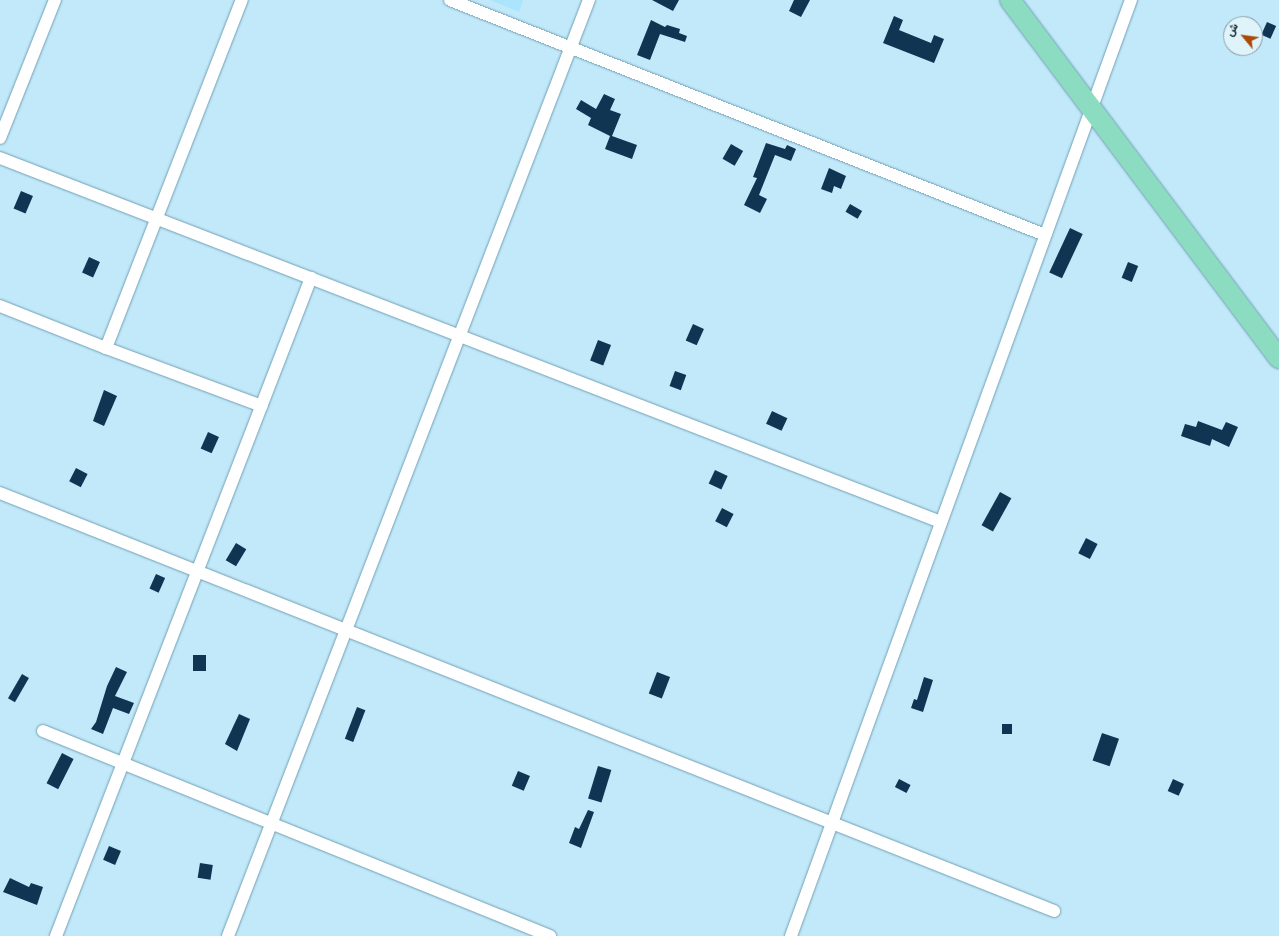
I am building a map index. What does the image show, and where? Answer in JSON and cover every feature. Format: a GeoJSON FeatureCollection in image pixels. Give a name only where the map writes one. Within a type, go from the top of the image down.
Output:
{"type":"FeatureCollection","features":[{"type":"Feature","properties":{"kind":"main road"},"geometry":{"type":"LineString","coordinates":[[1010,0],[1279,358]]}},
{"type":"Feature","properties":{"kind":"street"},"geometry":{"type":"LineString","coordinates":[[0,138],[55,0]]}},
{"type":"Feature","properties":{"kind":"street"},"geometry":{"type":"LineString","coordinates":[[106,348],[242,0]]}},
{"type":"Feature","properties":{"kind":"street"},"geometry":{"type":"LineString","coordinates":[[450,0],[1045,235]]}},
{"type":"Feature","properties":{"kind":"street"},"geometry":{"type":"LineString","coordinates":[[228,936],[588,0]]}},
{"type":"Feature","properties":{"kind":"street"},"geometry":{"type":"LineString","coordinates":[[791,936],[1130,0]]}},
{"type":"Feature","properties":{"kind":"street"},"geometry":{"type":"LineString","coordinates":[[0,158],[941,522]]}},
{"type":"Feature","properties":{"kind":"street"},"geometry":{"type":"LineString","coordinates":[[56,936],[311,278]]}},
{"type":"Feature","properties":{"kind":"street"},"geometry":{"type":"LineString","coordinates":[[0,306],[106,348],[262,406]]}},
{"type":"Feature","properties":{"kind":"street"},"geometry":{"type":"LineString","coordinates":[[0,493],[1054,911]]}},
{"type":"Feature","properties":{"kind":"street"},"geometry":{"type":"LineString","coordinates":[[42,731],[550,936]]}},
{"type":"Feature","properties":{"kind":"shaded area"},"geometry":{"type":"Polygon","coordinates":[[[490,0],[523,0],[519,12],[490,0]]]}},
{"type":"Feature","properties":{"kind":"building"},"geometry":{"type":"Polygon","coordinates":[[[652,0],[679,0],[673,11],[652,0]]]}},
{"type":"Feature","properties":{"kind":"building"},"geometry":{"type":"Polygon","coordinates":[[[794,0],[810,0],[801,17],[789,11],[794,0]]]}},
{"type":"Feature","properties":{"kind":"building"},"geometry":{"type":"Polygon","coordinates":[[[894,16],[903,20],[899,30],[931,43],[934,35],[944,39],[934,63],[883,43],[894,16]]]}},
{"type":"Feature","properties":{"kind":"building"},"geometry":{"type":"Polygon","coordinates":[[[651,20],[665,27],[667,25],[680,29],[679,33],[687,36],[685,42],[660,34],[650,60],[637,55],[651,20]]]}},
{"type":"Feature","properties":{"kind":"building"},"geometry":{"type":"Polygon","coordinates":[[[1267,22],[1276,26],[1270,39],[1263,36],[1263,31],[1267,22]]]}},
{"type":"Feature","properties":{"kind":"building"},"geometry":{"type":"Polygon","coordinates":[[[604,94],[615,99],[610,110],[621,114],[612,136],[637,145],[632,159],[605,149],[610,136],[588,125],[591,118],[576,109],[581,100],[596,109],[604,94]]]}},
{"type":"Feature","properties":{"kind":"building"},"geometry":{"type":"Polygon","coordinates":[[[766,143],[785,149],[787,145],[796,149],[791,161],[775,155],[759,195],[767,199],[760,213],[744,205],[757,178],[753,177],[766,143]]]}},
{"type":"Feature","properties":{"kind":"building"},"geometry":{"type":"Polygon","coordinates":[[[731,144],[743,151],[735,166],[722,159],[731,144]]]}},
{"type":"Feature","properties":{"kind":"building"},"geometry":{"type":"Polygon","coordinates":[[[829,168],[846,176],[841,189],[834,186],[832,193],[821,189],[829,168]]]}},
{"type":"Feature","properties":{"kind":"building"},"geometry":{"type":"Polygon","coordinates":[[[21,191],[33,196],[26,214],[14,208],[21,191]]]}},
{"type":"Feature","properties":{"kind":"building"},"geometry":{"type":"Polygon","coordinates":[[[850,204],[862,211],[858,219],[846,212],[850,204]]]}},
{"type":"Feature","properties":{"kind":"building"},"geometry":{"type":"Polygon","coordinates":[[[1070,228],[1083,234],[1062,278],[1049,272],[1070,228]]]}},
{"type":"Feature","properties":{"kind":"building"},"geometry":{"type":"Polygon","coordinates":[[[89,257],[100,262],[93,277],[82,273],[89,257]]]}},
{"type":"Feature","properties":{"kind":"building"},"geometry":{"type":"Polygon","coordinates":[[[1128,262],[1138,266],[1132,282],[1122,278],[1128,262]]]}},
{"type":"Feature","properties":{"kind":"building"},"geometry":{"type":"Polygon","coordinates":[[[693,324],[704,329],[697,345],[686,340],[693,324]]]}},
{"type":"Feature","properties":{"kind":"building"},"geometry":{"type":"Polygon","coordinates":[[[598,340],[611,345],[603,366],[590,361],[598,340]]]}},
{"type":"Feature","properties":{"kind":"building"},"geometry":{"type":"Polygon","coordinates":[[[675,371],[686,375],[681,390],[670,386],[675,371]]]}},
{"type":"Feature","properties":{"kind":"building"},"geometry":{"type":"Polygon","coordinates":[[[104,390],[117,396],[104,426],[93,421],[104,390]]]}},
{"type":"Feature","properties":{"kind":"building"},"geometry":{"type":"Polygon","coordinates":[[[772,411],[787,418],[781,431],[766,424],[772,411]]]}},
{"type":"Feature","properties":{"kind":"building"},"geometry":{"type":"Polygon","coordinates":[[[1198,421],[1222,430],[1226,422],[1238,427],[1229,447],[1212,439],[1210,446],[1181,436],[1185,424],[1196,427],[1198,421]]]}},
{"type":"Feature","properties":{"kind":"building"},"geometry":{"type":"Polygon","coordinates":[[[208,432],[219,437],[212,453],[201,448],[208,432]]]}},
{"type":"Feature","properties":{"kind":"building"},"geometry":{"type":"Polygon","coordinates":[[[76,468],[88,474],[81,487],[69,481],[76,468]]]}},
{"type":"Feature","properties":{"kind":"building"},"geometry":{"type":"Polygon","coordinates":[[[715,470],[728,476],[721,490],[709,484],[715,470]]]}},
{"type":"Feature","properties":{"kind":"building"},"geometry":{"type":"Polygon","coordinates":[[[1000,492],[1011,498],[993,532],[982,525],[1000,492]]]}},
{"type":"Feature","properties":{"kind":"building"},"geometry":{"type":"Polygon","coordinates":[[[722,508],[734,514],[727,527],[715,521],[722,508]]]}},
{"type":"Feature","properties":{"kind":"building"},"geometry":{"type":"Polygon","coordinates":[[[1086,538],[1098,544],[1090,559],[1078,553],[1086,538]]]}},
{"type":"Feature","properties":{"kind":"building"},"geometry":{"type":"Polygon","coordinates":[[[236,543],[246,549],[236,566],[226,560],[236,543]]]}},
{"type":"Feature","properties":{"kind":"building"},"geometry":{"type":"Polygon","coordinates":[[[156,574],[165,578],[159,593],[149,589],[156,574]]]}},
{"type":"Feature","properties":{"kind":"building"},"geometry":{"type":"Polygon","coordinates":[[[193,655],[206,655],[206,671],[193,671],[193,655]]]}},
{"type":"Feature","properties":{"kind":"building"},"geometry":{"type":"Polygon","coordinates":[[[116,667],[127,672],[115,696],[134,703],[129,714],[113,708],[103,734],[91,729],[96,722],[107,686],[116,667]]]}},
{"type":"Feature","properties":{"kind":"building"},"geometry":{"type":"Polygon","coordinates":[[[657,672],[670,677],[662,698],[649,693],[657,672]]]}},
{"type":"Feature","properties":{"kind":"building"},"geometry":{"type":"Polygon","coordinates":[[[22,674],[29,678],[15,702],[8,698],[22,674]]]}},
{"type":"Feature","properties":{"kind":"building"},"geometry":{"type":"Polygon","coordinates":[[[924,677],[933,680],[923,712],[911,708],[914,699],[917,700],[924,677]]]}},
{"type":"Feature","properties":{"kind":"building"},"geometry":{"type":"Polygon","coordinates":[[[357,707],[365,710],[353,742],[345,739],[357,707]]]}},
{"type":"Feature","properties":{"kind":"building"},"geometry":{"type":"Polygon","coordinates":[[[239,714],[250,719],[237,751],[225,744],[239,714]]]}},
{"type":"Feature","properties":{"kind":"building"},"geometry":{"type":"Polygon","coordinates":[[[1002,724],[1012,724],[1012,734],[1002,734],[1002,724]]]}},
{"type":"Feature","properties":{"kind":"building"},"geometry":{"type":"Polygon","coordinates":[[[1102,733],[1119,739],[1110,766],[1093,760],[1102,733]]]}},
{"type":"Feature","properties":{"kind":"building"},"geometry":{"type":"Polygon","coordinates":[[[62,753],[74,759],[58,789],[47,783],[62,753]]]}},
{"type":"Feature","properties":{"kind":"building"},"geometry":{"type":"Polygon","coordinates":[[[598,766],[611,770],[601,803],[588,799],[598,766]]]}},
{"type":"Feature","properties":{"kind":"building"},"geometry":{"type":"Polygon","coordinates":[[[518,771],[530,776],[524,791],[512,786],[518,771]]]}},
{"type":"Feature","properties":{"kind":"building"},"geometry":{"type":"Polygon","coordinates":[[[899,779],[911,785],[906,793],[895,787],[899,779]]]}},
{"type":"Feature","properties":{"kind":"building"},"geometry":{"type":"Polygon","coordinates":[[[1173,779],[1184,784],[1179,796],[1168,791],[1173,779]]]}},
{"type":"Feature","properties":{"kind":"building"},"geometry":{"type":"Polygon","coordinates":[[[588,810],[594,812],[581,848],[569,843],[575,827],[579,829],[588,810]]]}},
{"type":"Feature","properties":{"kind":"building"},"geometry":{"type":"Polygon","coordinates":[[[109,846],[121,851],[115,865],[103,860],[109,846]]]}},
{"type":"Feature","properties":{"kind":"building"},"geometry":{"type":"Polygon","coordinates":[[[200,863],[213,865],[210,880],[198,878],[200,863]]]}},
{"type":"Feature","properties":{"kind":"building"},"geometry":{"type":"Polygon","coordinates":[[[10,878],[29,887],[31,883],[43,887],[37,905],[3,892],[10,878]]]}}]}
